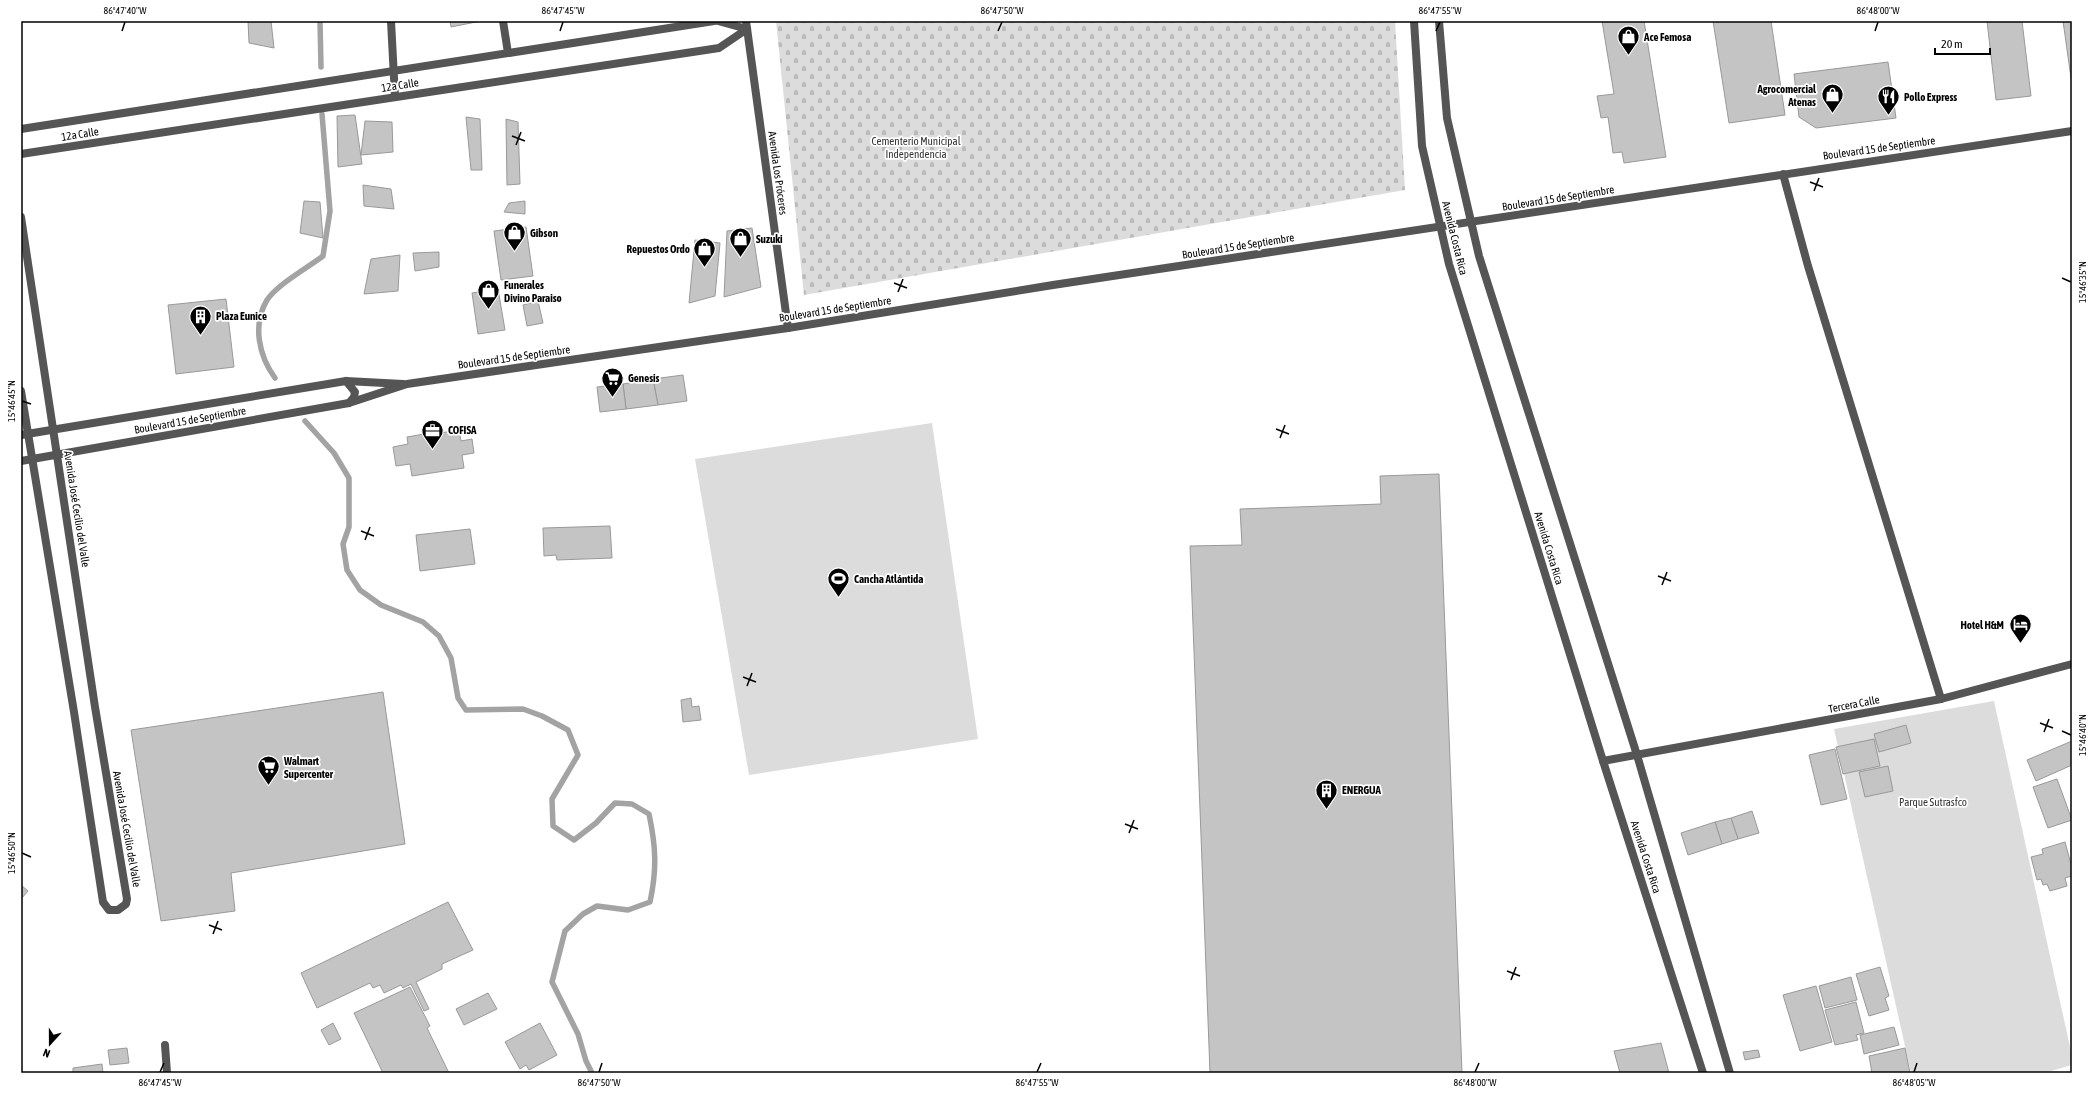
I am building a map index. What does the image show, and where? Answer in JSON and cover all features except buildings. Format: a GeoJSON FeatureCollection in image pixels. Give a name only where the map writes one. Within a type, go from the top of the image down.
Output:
{"type":"FeatureCollection","features":[{"type":"Feature","properties":{"kind":"street"},"geometry":{"type":"LineString","coordinates":[[391,21],[392,71],[395,97]]}},
{"type":"Feature","properties":{"kind":"street"},"geometry":{"type":"LineString","coordinates":[[503,21],[508,53]]}},
{"type":"Feature","properties":{"kind":"street","name":"12a Calle"},"geometry":{"type":"LineString","coordinates":[[21,129],[714,21]]}},
{"type":"Feature","properties":{"kind":"street"},"geometry":{"type":"LineString","coordinates":[[718,21],[747,25]]}},
{"type":"Feature","properties":{"kind":"street","name":"Avenida Costa Rica"},"geometry":{"type":"LineString","coordinates":[[1414,21],[1422,146],[1449,264],[1603,761],[1703,1073]]}},
{"type":"Feature","properties":{"kind":"street","name":"Avenida Costa Rica"},"geometry":{"type":"LineString","coordinates":[[1439,21],[1447,118],[1479,256],[1637,756],[1730,1073]]}},
{"type":"Feature","properties":{"kind":"street","name":"12a Calle"},"geometry":{"type":"LineString","coordinates":[[21,154],[719,48],[747,25]]}},
{"type":"Feature","properties":{"kind":"street","name":"Avenida Los Próceres"},"geometry":{"type":"LineString","coordinates":[[747,25],[788,328]]}},
{"type":"Feature","properties":{"kind":"street","name":"Boulevard 15 de Septiembre"},"geometry":{"type":"LineString","coordinates":[[21,461],[349,403],[407,384],[788,328],[1045,287],[2072,131]]}},
{"type":"Feature","properties":{"kind":"street"},"geometry":{"type":"LineString","coordinates":[[1783,174],[1808,266],[1941,699]]}},
{"type":"Feature","properties":{"kind":"street","name":"Avenida José Cecilio del Valle"},"geometry":{"type":"LineString","coordinates":[[21,217],[95,707],[127,899],[126,904],[118,910],[108,910],[103,902],[33,459],[25,435],[21,391]]}},
{"type":"Feature","properties":{"kind":"street"},"geometry":{"type":"LineString","coordinates":[[346,381],[355,392],[354,397],[349,403]]}},
{"type":"Feature","properties":{"kind":"street","name":"Boulevard 15 de Septiembre"},"geometry":{"type":"LineString","coordinates":[[25,435],[346,381],[407,384]]}},
{"type":"Feature","properties":{"kind":"street","name":"Tercera Calle"},"geometry":{"type":"LineString","coordinates":[[1603,761],[1637,756],[1941,699],[2072,664]]}},
{"type":"Feature","properties":{"kind":"street"},"geometry":{"type":"LineString","coordinates":[[165,1045],[167,1073]]}},
{"type":"Feature","properties":{"kind":"green space","name":"Cementerio Municipal Independencia"},"geometry":{"type":"Polygon","coordinates":[[[776,21],[1395,21],[1405,190],[804,295],[776,21]]]}},
{"type":"Feature","properties":{"kind":"green space","name":"Cancha Atlántida"},"geometry":{"type":"Polygon","coordinates":[[[932,423],[978,739],[749,775],[695,459],[932,423]]]}},
{"type":"Feature","properties":{"kind":"green space","name":"Parque Sutrasfco"},"geometry":{"type":"Polygon","coordinates":[[[1994,701],[2072,1056],[2072,1065],[2044,1073],[1911,1073],[1834,729],[1994,701]]]}},
{"type":"Feature","properties":{"kind":"waterway"},"geometry":{"type":"LineString","coordinates":[[320,21],[321,67]]}},
{"type":"Feature","properties":{"kind":"waterway"},"geometry":{"type":"LineString","coordinates":[[275,378],[265,360],[259,340],[262,310],[267,300],[278,288],[323,256],[330,211],[322,114]]}},
{"type":"Feature","properties":{"kind":"waterway"},"geometry":{"type":"LineString","coordinates":[[305,421],[334,453],[349,478],[349,527],[343,544],[347,570],[360,590],[381,605],[423,622],[439,636],[451,658],[458,698],[466,710],[523,709],[542,716],[568,730],[578,755],[552,799],[553,826],[574,840],[596,823],[615,803],[632,804],[649,814],[655,858],[654,879],[650,902],[628,910],[597,906],[583,914],[565,931],[552,982],[578,1034],[586,1061],[592,1073]]}},
{"type":"Feature","properties":{"kind":"place","name":"Ace Femosa"},"geometry":{"type":"Point","coordinates":[1629,56]}},
{"type":"Feature","properties":{"kind":"place","name":"Agrocomercial Atenas"},"geometry":{"type":"Point","coordinates":[1832,114]}},
{"type":"Feature","properties":{"kind":"place","name":"Pollo Express"},"geometry":{"type":"Point","coordinates":[1888,116]}},
{"type":"Feature","properties":{"kind":"place","name":"Gibson"},"geometry":{"type":"Point","coordinates":[514,252]}},
{"type":"Feature","properties":{"kind":"place","name":"Suzuki"},"geometry":{"type":"Point","coordinates":[741,258]}},
{"type":"Feature","properties":{"kind":"place","name":"Repuestos Ordo"},"geometry":{"type":"Point","coordinates":[705,268]}},
{"type":"Feature","properties":{"kind":"place","name":"Funerales Divino Paraiso"},"geometry":{"type":"Point","coordinates":[488,310]}},
{"type":"Feature","properties":{"kind":"place","name":"Plaza Eunice"},"geometry":{"type":"Point","coordinates":[201,336]}},
{"type":"Feature","properties":{"kind":"place","name":"Genesis"},"geometry":{"type":"Point","coordinates":[612,398]}},
{"type":"Feature","properties":{"kind":"place","name":"COFISA"},"geometry":{"type":"Point","coordinates":[433,450]}},
{"type":"Feature","properties":{"kind":"place","name":"Cancha Atlántida"},"geometry":{"type":"Point","coordinates":[838,598]}},
{"type":"Feature","properties":{"kind":"place","name":"Hotel H&M"},"geometry":{"type":"Point","coordinates":[2020,644]}},
{"type":"Feature","properties":{"kind":"place","name":"Walmart Supercenter"},"geometry":{"type":"Point","coordinates":[268,786]}},
{"type":"Feature","properties":{"kind":"place","name":"ENERGUA"},"geometry":{"type":"Point","coordinates":[1326,810]}}]}
